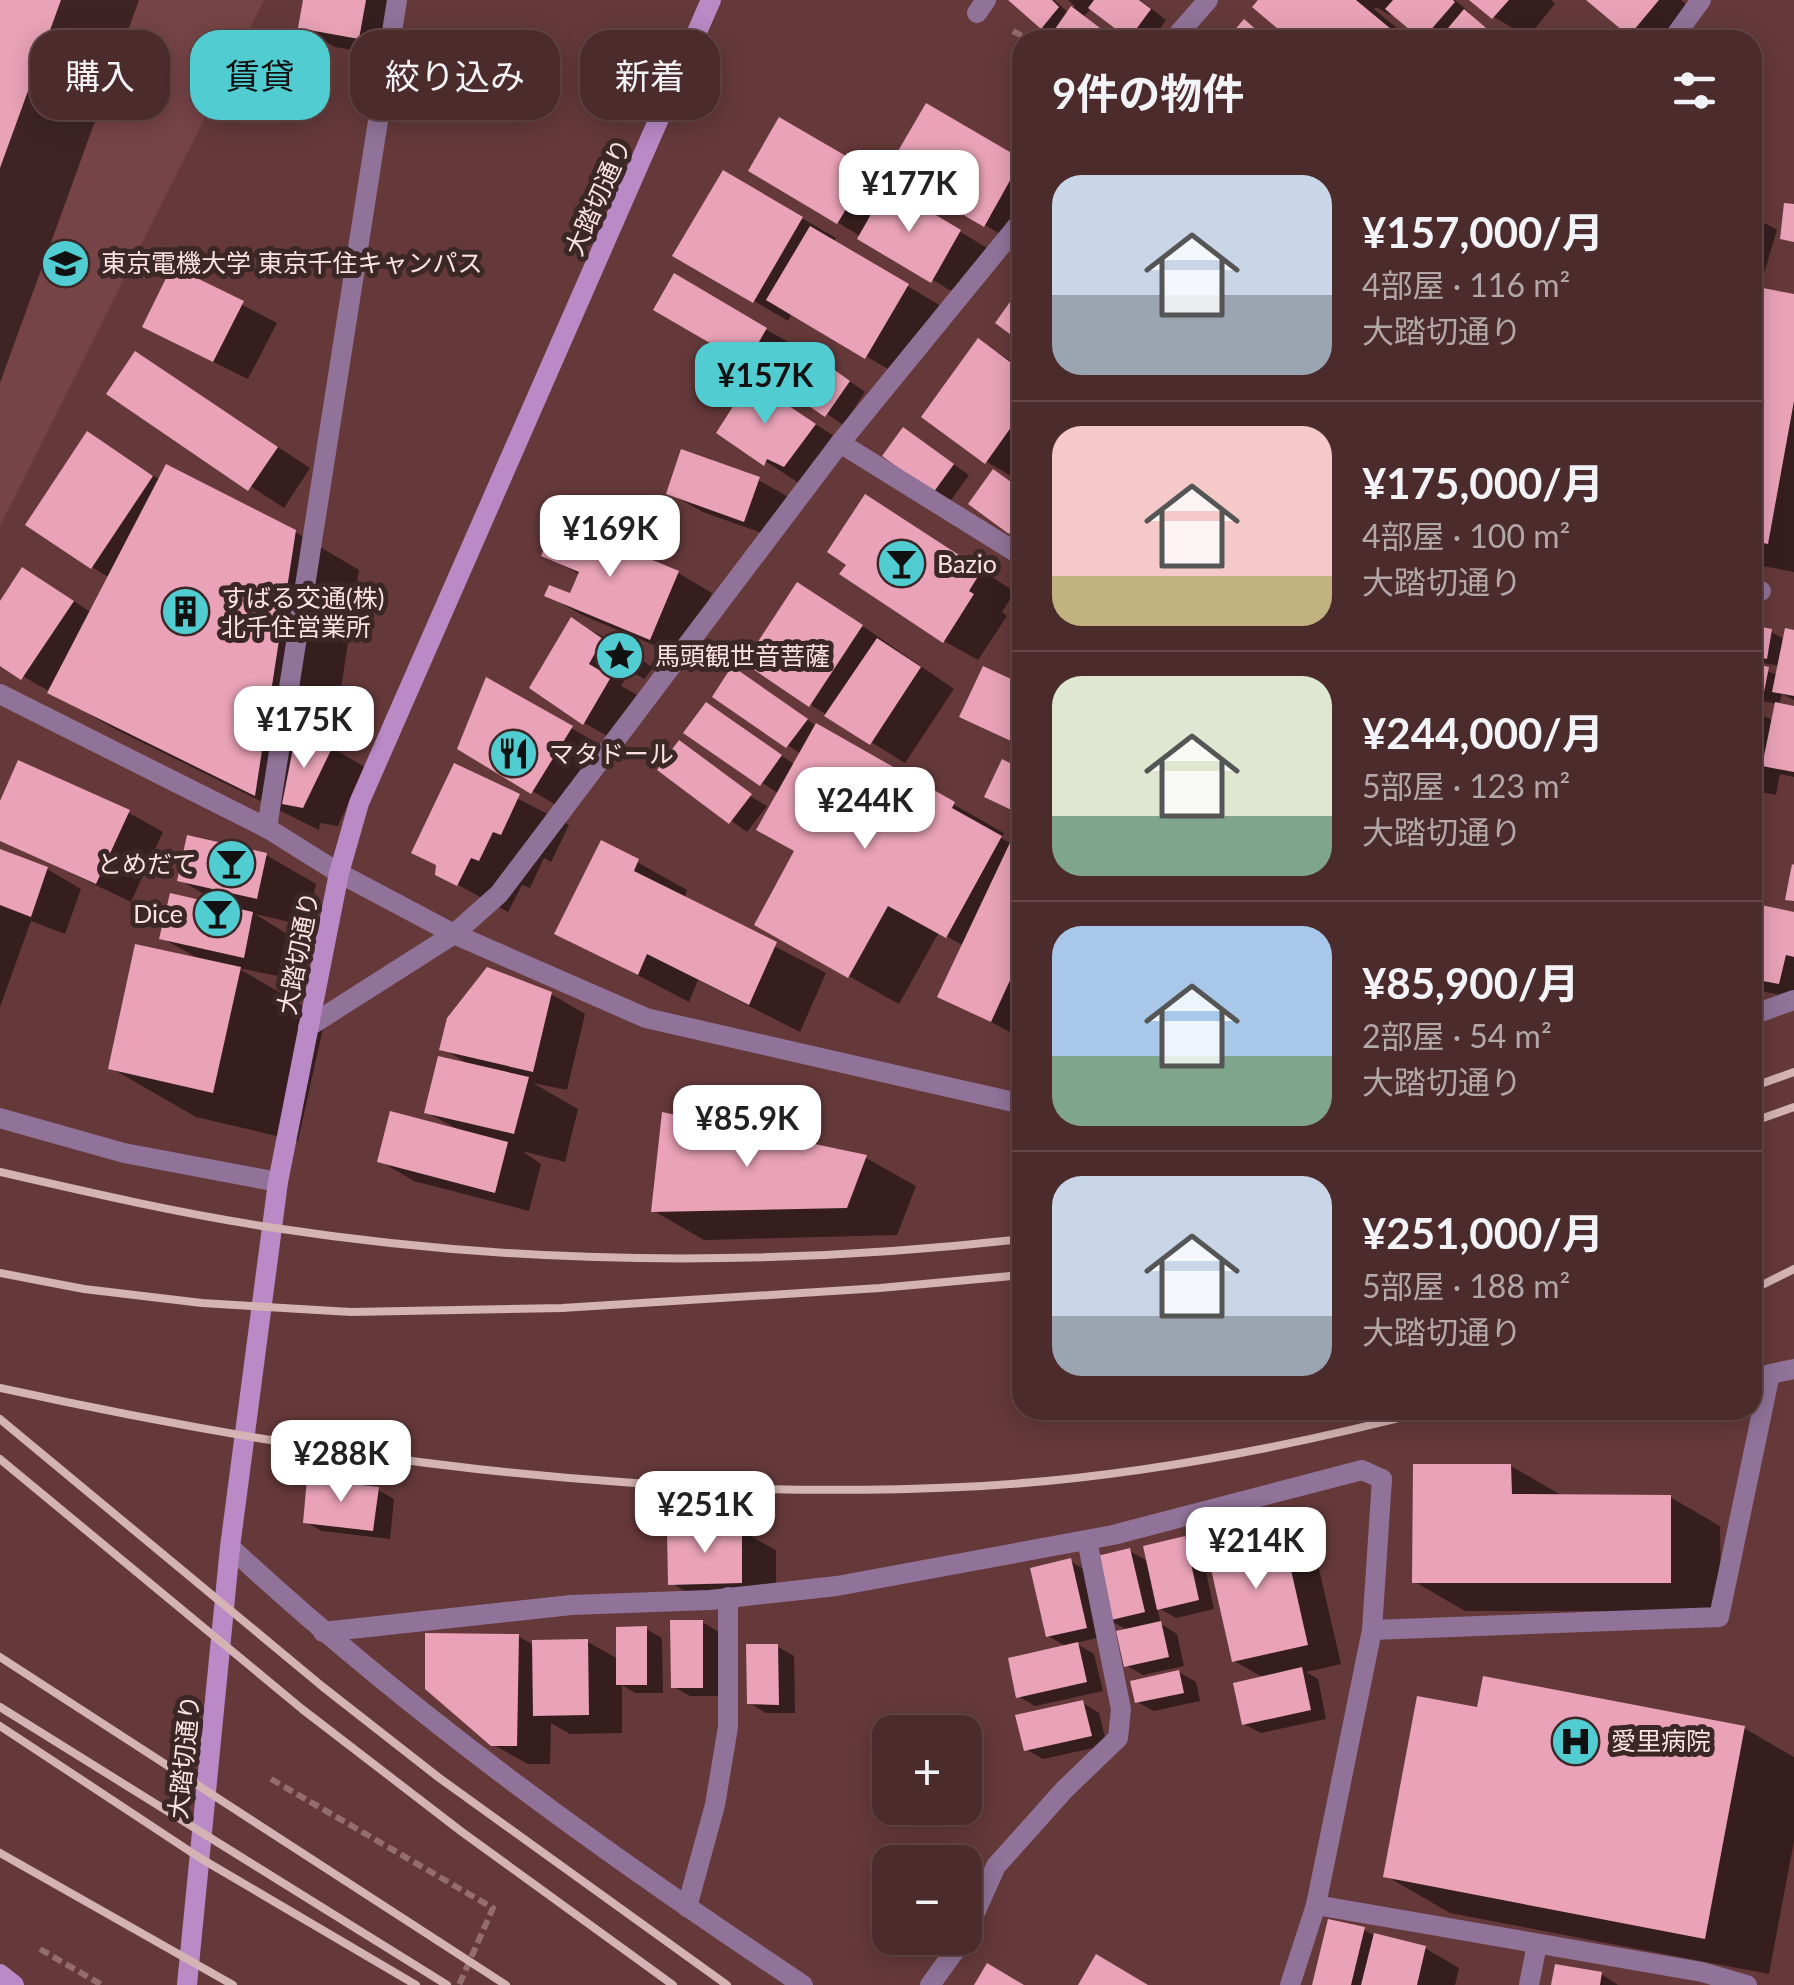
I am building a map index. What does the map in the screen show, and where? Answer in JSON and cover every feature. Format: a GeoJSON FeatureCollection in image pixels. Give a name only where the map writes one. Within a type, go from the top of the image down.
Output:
{"type":"FeatureCollection","features":[{"type":"Feature","properties":{"kind":"street"},"geometry":{"type":"LineString","coordinates":[[267,828],[397,0]]}},
{"type":"Feature","properties":{"kind":"street"},"geometry":{"type":"LineString","coordinates":[[1679,30],[1701,0]]}},
{"type":"Feature","properties":{"kind":"street"},"geometry":{"type":"LineString","coordinates":[[1180,30],[1204,1]]}},
{"type":"Feature","properties":{"kind":"street","name":"大踏切通り"},"geometry":{"type":"LineString","coordinates":[[186,1985],[230,1546],[278,1182],[339,873],[359,803],[706,2]]}},
{"type":"Feature","properties":{"kind":"street"},"geometry":{"type":"LineString","coordinates":[[308,1028],[454,934],[499,894],[840,442],[1012,232]]}},
{"type":"Feature","properties":{"kind":"street"},"geometry":{"type":"LineString","coordinates":[[840,442],[1012,550]]}},
{"type":"Feature","properties":{"kind":"street"},"geometry":{"type":"LineString","coordinates":[[0,694],[267,828],[339,873],[454,934],[646,1018],[1012,1102]]}},
{"type":"Feature","properties":{"kind":"street"},"geometry":{"type":"LineString","coordinates":[[1762,1011],[1794,1000]]}},
{"type":"Feature","properties":{"kind":"street"},"geometry":{"type":"LineString","coordinates":[[0,1118],[124,1153],[278,1182]]}},
{"type":"Feature","properties":{"kind":"street"},"geometry":{"type":"LineString","coordinates":[[1762,1411],[1770,1374],[1794,1369]]}},
{"type":"Feature","properties":{"kind":"street"},"geometry":{"type":"LineString","coordinates":[[1372,1630],[1718,1616],[1760,1420]]}},
{"type":"Feature","properties":{"kind":"street"},"geometry":{"type":"LineString","coordinates":[[323,1632],[572,1606],[728,1598],[837,1586],[1088,1540],[1362,1470],[1382,1479],[1372,1630],[1316,1905],[1290,1985]]}},
{"type":"Feature","properties":{"kind":"street"},"geometry":{"type":"LineString","coordinates":[[982,1897],[996,1866],[1064,1790],[1118,1738],[1121,1708],[1088,1540]]}},
{"type":"Feature","properties":{"kind":"street"},"geometry":{"type":"LineString","coordinates":[[230,1546],[323,1632],[456,1739],[687,1907],[803,1985]]}},
{"type":"Feature","properties":{"kind":"street"},"geometry":{"type":"LineString","coordinates":[[687,1907],[715,1805],[728,1727],[728,1598]]}},
{"type":"Feature","properties":{"kind":"street"},"geometry":{"type":"LineString","coordinates":[[1316,1905],[1702,1972],[1747,1985]]}},
{"type":"Feature","properties":{"kind":"street"},"geometry":{"type":"LineString","coordinates":[[1529,1985],[1537,1944]]}},
{"type":"Feature","properties":{"kind":"street"},"geometry":{"type":"LineString","coordinates":[[930,1985],[951,1955]]}},
{"type":"Feature","properties":{"kind":"street"},"geometry":{"type":"LineString","coordinates":[[0,1974],[14,1985]]}},
{"type":"Feature","properties":{"kind":"path"},"geometry":{"type":"LineString","coordinates":[[271,1779],[493,1908],[458,1985]]}},
{"type":"Feature","properties":{"kind":"path"},"geometry":{"type":"LineString","coordinates":[[29,1943],[102,1985]]}},
{"type":"Feature","properties":{"kind":"shaded area","name":"東京電機大学 東京千住キャンパス"},"geometry":{"type":"Polygon","coordinates":[[[0,0],[264,0],[249,30],[190,30],[190,120],[204,120],[0,526],[0,0]]]}},
{"type":"Feature","properties":{"kind":"building"},"geometry":{"type":"Polygon","coordinates":[[[0,0],[61,0],[50,30],[30,30],[30,85],[0,168],[0,0]]]}},
{"type":"Feature","properties":{"kind":"building"},"geometry":{"type":"Polygon","coordinates":[[[303,0],[366,0],[361,30],[350,30],[350,37],[330,34],[330,30],[298,28],[303,0]]]}},
{"type":"Feature","properties":{"kind":"building"},"geometry":{"type":"Polygon","coordinates":[[[1008,0],[1052,0],[1059,7],[1041,29],[1008,0]]]}},
{"type":"Feature","properties":{"kind":"building"},"geometry":{"type":"Polygon","coordinates":[[[1094,0],[1139,0],[1151,9],[1136,30],[1117,30],[1088,8],[1094,0]]]}},
{"type":"Feature","properties":{"kind":"building"},"geometry":{"type":"Polygon","coordinates":[[[1258,0],[1356,0],[1391,29],[1279,30],[1252,7],[1258,0]]]}},
{"type":"Feature","properties":{"kind":"building"},"geometry":{"type":"Polygon","coordinates":[[[1393,0],[1455,2],[1431,30],[1410,30],[1385,9],[1393,0]]]}},
{"type":"Feature","properties":{"kind":"building"},"geometry":{"type":"Polygon","coordinates":[[[1469,0],[1509,0],[1492,19],[1469,0]]]}},
{"type":"Feature","properties":{"kind":"building"},"geometry":{"type":"Polygon","coordinates":[[[1586,0],[1659,0],[1634,30],[1622,30],[1586,0]]]}},
{"type":"Feature","properties":{"kind":"building"},"geometry":{"type":"Polygon","coordinates":[[[1071,6],[1103,30],[1056,30],[1071,6]]]}},
{"type":"Feature","properties":{"kind":"building"},"geometry":{"type":"Polygon","coordinates":[[[1464,9],[1488,30],[1446,30],[1464,9]]]}},
{"type":"Feature","properties":{"kind":"building"},"geometry":{"type":"Polygon","coordinates":[[[1244,19],[1257,30],[1235,30],[1244,19]]]}},
{"type":"Feature","properties":{"kind":"building"},"geometry":{"type":"Polygon","coordinates":[[[926,103],[1012,153],[1012,177],[984,227],[887,170],[926,103]]]}},
{"type":"Feature","properties":{"kind":"building"},"geometry":{"type":"Polygon","coordinates":[[[779,117],[870,170],[837,224],[748,171],[779,117]]]}},
{"type":"Feature","properties":{"kind":"building"},"geometry":{"type":"Polygon","coordinates":[[[723,170],[803,217],[753,303],[672,256],[723,170]]]}},
{"type":"Feature","properties":{"kind":"building"},"geometry":{"type":"Polygon","coordinates":[[[887,186],[961,230],[931,283],[857,239],[887,186]]]}},
{"type":"Feature","properties":{"kind":"building"},"geometry":{"type":"Polygon","coordinates":[[[1784,203],[1794,204],[1794,242],[1780,239],[1784,203]]]}},
{"type":"Feature","properties":{"kind":"building"},"geometry":{"type":"Polygon","coordinates":[[[810,226],[909,284],[865,359],[766,300],[810,226]]]}},
{"type":"Feature","properties":{"kind":"building"},"geometry":{"type":"Polygon","coordinates":[[[172,266],[244,301],[213,362],[142,327],[172,266]]]}},
{"type":"Feature","properties":{"kind":"building"},"geometry":{"type":"Polygon","coordinates":[[[674,273],[767,328],[746,364],[653,310],[674,273]]]}},
{"type":"Feature","properties":{"kind":"building"},"geometry":{"type":"Polygon","coordinates":[[[1762,288],[1794,294],[1794,401],[1768,544],[1762,543],[1762,288]]]}},
{"type":"Feature","properties":{"kind":"building"},"geometry":{"type":"Polygon","coordinates":[[[1012,299],[1012,336],[995,323],[1012,299]]]}},
{"type":"Feature","properties":{"kind":"building"},"geometry":{"type":"Polygon","coordinates":[[[978,338],[1012,364],[1012,426],[985,464],[921,417],[978,338]]]}},
{"type":"Feature","properties":{"kind":"building"},"geometry":{"type":"Polygon","coordinates":[[[801,346],[850,381],[825,417],[775,383],[801,346]]]}},
{"type":"Feature","properties":{"kind":"building"},"geometry":{"type":"Polygon","coordinates":[[[135,351],[278,447],[248,491],[106,394],[135,351]]]}},
{"type":"Feature","properties":{"kind":"building"},"geometry":{"type":"Polygon","coordinates":[[[750,380],[816,424],[784,467],[767,459],[764,466],[716,433],[750,380]]]}},
{"type":"Feature","properties":{"kind":"building"},"geometry":{"type":"Polygon","coordinates":[[[903,427],[954,464],[933,493],[882,456],[903,427]]]}},
{"type":"Feature","properties":{"kind":"building"},"geometry":{"type":"Polygon","coordinates":[[[87,431],[153,476],[91,569],[25,525],[87,431]]]}},
{"type":"Feature","properties":{"kind":"building"},"geometry":{"type":"Polygon","coordinates":[[[681,449],[760,477],[744,522],[666,494],[681,449]]]}},
{"type":"Feature","properties":{"kind":"building","name":"すばる交通(株) 北千住営業所"},"geometry":{"type":"Polygon","coordinates":[[[166,464],[296,530],[255,796],[47,693],[166,464]]]}},
{"type":"Feature","properties":{"kind":"building"},"geometry":{"type":"Polygon","coordinates":[[[993,469],[1012,483],[1012,530],[1009,534],[968,504],[993,469]]]}},
{"type":"Feature","properties":{"kind":"building"},"geometry":{"type":"Polygon","coordinates":[[[865,494],[982,570],[969,591],[974,594],[943,643],[839,574],[846,565],[827,552],[865,494]]]}},
{"type":"Feature","properties":{"kind":"building"},"geometry":{"type":"Polygon","coordinates":[[[556,520],[679,571],[650,640],[544,596],[549,585],[570,593],[579,572],[541,556],[556,520]]]}},
{"type":"Feature","properties":{"kind":"building"},"geometry":{"type":"Polygon","coordinates":[[[22,567],[74,601],[21,680],[0,666],[0,601],[22,567]]]}},
{"type":"Feature","properties":{"kind":"building"},"geometry":{"type":"Polygon","coordinates":[[[797,582],[863,625],[809,707],[744,663],[797,582]]]}},
{"type":"Feature","properties":{"kind":"building"},"geometry":{"type":"Polygon","coordinates":[[[571,617],[603,639],[589,664],[611,677],[583,725],[529,688],[571,617]]]}},
{"type":"Feature","properties":{"kind":"building"},"geometry":{"type":"Polygon","coordinates":[[[1762,627],[1772,629],[1767,659],[1762,658],[1762,627]]]}},
{"type":"Feature","properties":{"kind":"building"},"geometry":{"type":"Polygon","coordinates":[[[1785,628],[1794,630],[1794,696],[1772,692],[1785,628]]]}},
{"type":"Feature","properties":{"kind":"building"},"geometry":{"type":"Polygon","coordinates":[[[877,638],[921,667],[870,745],[824,716],[877,638]]]}},
{"type":"Feature","properties":{"kind":"building"},"geometry":{"type":"Polygon","coordinates":[[[614,639],[638,657],[627,672],[603,653],[614,639]]]}},
{"type":"Feature","properties":{"kind":"building"},"geometry":{"type":"Polygon","coordinates":[[[1762,665],[1769,667],[1762,697],[1762,665]]]}},
{"type":"Feature","properties":{"kind":"building"},"geometry":{"type":"Polygon","coordinates":[[[732,666],[808,719],[786,748],[712,697],[732,666]]]}},
{"type":"Feature","properties":{"kind":"building"},"geometry":{"type":"Polygon","coordinates":[[[983,666],[1012,679],[1012,741],[959,717],[983,666]]]}},
{"type":"Feature","properties":{"kind":"building"},"geometry":{"type":"Polygon","coordinates":[[[486,677],[573,726],[531,794],[457,749],[486,677]]]}},
{"type":"Feature","properties":{"kind":"building"},"geometry":{"type":"Polygon","coordinates":[[[706,702],[782,755],[760,786],[683,733],[706,702]]]}},
{"type":"Feature","properties":{"kind":"building"},"geometry":{"type":"Polygon","coordinates":[[[1775,702],[1794,706],[1794,772],[1762,766],[1775,702]]]}},
{"type":"Feature","properties":{"kind":"building"},"geometry":{"type":"Polygon","coordinates":[[[816,723],[955,802],[952,808],[1002,836],[946,938],[888,906],[848,978],[754,925],[794,851],[756,830],[816,723]]]}},
{"type":"Feature","properties":{"kind":"building"},"geometry":{"type":"Polygon","coordinates":[[[295,738],[333,746],[303,808],[282,804],[295,738]]]}},
{"type":"Feature","properties":{"kind":"building"},"geometry":{"type":"Polygon","coordinates":[[[679,740],[752,794],[729,824],[657,770],[679,740]]]}},
{"type":"Feature","properties":{"kind":"building"},"geometry":{"type":"Polygon","coordinates":[[[1002,759],[1012,764],[1012,810],[984,797],[1002,759]]]}},
{"type":"Feature","properties":{"kind":"building"},"geometry":{"type":"Polygon","coordinates":[[[18,760],[130,810],[96,884],[0,841],[0,801],[18,760]]]}},
{"type":"Feature","properties":{"kind":"building"},"geometry":{"type":"Polygon","coordinates":[[[454,763],[520,794],[501,835],[493,832],[479,861],[471,858],[457,886],[435,875],[436,865],[411,853],[454,763]]]}},
{"type":"Feature","properties":{"kind":"building"},"geometry":{"type":"Polygon","coordinates":[[[187,835],[267,853],[257,899],[177,881],[187,835]]]}},
{"type":"Feature","properties":{"kind":"building"},"geometry":{"type":"Polygon","coordinates":[[[1012,838],[1012,976],[991,1022],[937,997],[1012,838]]]}},
{"type":"Feature","properties":{"kind":"building"},"geometry":{"type":"Polygon","coordinates":[[[601,840],[639,859],[634,871],[777,942],[749,1005],[647,954],[638,975],[554,934],[601,840]]]}},
{"type":"Feature","properties":{"kind":"building"},"geometry":{"type":"Polygon","coordinates":[[[0,849],[48,867],[31,917],[0,905],[0,849]]]}},
{"type":"Feature","properties":{"kind":"building"},"geometry":{"type":"Polygon","coordinates":[[[1794,865],[1794,901],[1785,900],[1794,865]]]}},
{"type":"Feature","properties":{"kind":"building"},"geometry":{"type":"Polygon","coordinates":[[[170,893],[253,912],[244,958],[159,939],[170,893]]]}},
{"type":"Feature","properties":{"kind":"building"},"geometry":{"type":"Polygon","coordinates":[[[1762,905],[1794,912],[1794,957],[1786,955],[1779,984],[1762,981],[1762,905]]]}},
{"type":"Feature","properties":{"kind":"building"},"geometry":{"type":"Polygon","coordinates":[[[135,944],[241,967],[213,1093],[108,1069],[135,944]]]}},
{"type":"Feature","properties":{"kind":"building"},"geometry":{"type":"Polygon","coordinates":[[[487,967],[552,992],[533,1072],[439,1050],[447,1018],[487,967]]]}},
{"type":"Feature","properties":{"kind":"building"},"geometry":{"type":"Polygon","coordinates":[[[438,1056],[529,1077],[514,1134],[424,1113],[438,1056]]]}},
{"type":"Feature","properties":{"kind":"building"},"geometry":{"type":"Polygon","coordinates":[[[390,1111],[508,1142],[495,1193],[377,1162],[390,1111]]]}},
{"type":"Feature","properties":{"kind":"building"},"geometry":{"type":"Polygon","coordinates":[[[662,1112],[867,1155],[847,1208],[651,1212],[662,1112]]]}},
{"type":"Feature","properties":{"kind":"building"},"geometry":{"type":"Polygon","coordinates":[[[1413,1464],[1511,1464],[1512,1494],[1671,1495],[1671,1583],[1412,1583],[1413,1464]]]}},
{"type":"Feature","properties":{"kind":"building"},"geometry":{"type":"Polygon","coordinates":[[[307,1479],[379,1487],[373,1531],[303,1523],[307,1479]]]}},
{"type":"Feature","properties":{"kind":"building"},"geometry":{"type":"Polygon","coordinates":[[[1280,1521],[1308,1645],[1232,1662],[1204,1538],[1280,1521]]]}},
{"type":"Feature","properties":{"kind":"building"},"geometry":{"type":"Polygon","coordinates":[[[742,1528],[742,1583],[668,1585],[667,1529],[742,1528]]]}},
{"type":"Feature","properties":{"kind":"building"},"geometry":{"type":"Polygon","coordinates":[[[1185,1536],[1199,1600],[1157,1610],[1143,1546],[1185,1536]]]}},
{"type":"Feature","properties":{"kind":"building"},"geometry":{"type":"Polygon","coordinates":[[[1130,1548],[1145,1612],[1107,1621],[1093,1557],[1130,1548]]]}},
{"type":"Feature","properties":{"kind":"building"},"geometry":{"type":"Polygon","coordinates":[[[1071,1558],[1087,1628],[1046,1637],[1030,1568],[1071,1558]]]}},
{"type":"Feature","properties":{"kind":"building"},"geometry":{"type":"Polygon","coordinates":[[[670,1620],[703,1620],[703,1688],[671,1688],[670,1620]]]}},
{"type":"Feature","properties":{"kind":"building"},"geometry":{"type":"Polygon","coordinates":[[[1161,1621],[1169,1657],[1124,1667],[1116,1631],[1161,1621]]]}},
{"type":"Feature","properties":{"kind":"building"},"geometry":{"type":"Polygon","coordinates":[[[647,1626],[647,1685],[616,1685],[616,1627],[647,1626]]]}},
{"type":"Feature","properties":{"kind":"building"},"geometry":{"type":"Polygon","coordinates":[[[425,1633],[519,1634],[517,1746],[491,1746],[425,1689],[425,1633]]]}},
{"type":"Feature","properties":{"kind":"building"},"geometry":{"type":"Polygon","coordinates":[[[588,1639],[589,1715],[533,1716],[532,1640],[588,1639]]]}},
{"type":"Feature","properties":{"kind":"building"},"geometry":{"type":"Polygon","coordinates":[[[1078,1642],[1087,1682],[1016,1698],[1008,1658],[1078,1642]]]}},
{"type":"Feature","properties":{"kind":"building"},"geometry":{"type":"Polygon","coordinates":[[[746,1644],[778,1644],[779,1705],[747,1704],[746,1644]]]}},
{"type":"Feature","properties":{"kind":"building"},"geometry":{"type":"Polygon","coordinates":[[[1302,1667],[1311,1710],[1242,1725],[1233,1683],[1302,1667]]]}},
{"type":"Feature","properties":{"kind":"building"},"geometry":{"type":"Polygon","coordinates":[[[1179,1670],[1184,1693],[1135,1703],[1130,1681],[1179,1670]]]}},
{"type":"Feature","properties":{"kind":"building"},"geometry":{"type":"Polygon","coordinates":[[[1483,1676],[1745,1726],[1705,1939],[1383,1877],[1417,1696],[1477,1707],[1483,1676]]]}},
{"type":"Feature","properties":{"kind":"building"},"geometry":{"type":"Polygon","coordinates":[[[1083,1700],[1092,1736],[1024,1751],[1015,1715],[1083,1700]]]}},
{"type":"Feature","properties":{"kind":"building"},"geometry":{"type":"Polygon","coordinates":[[[1328,1919],[1365,1927],[1351,1985],[1312,1985],[1328,1919]]]}},
{"type":"Feature","properties":{"kind":"building"},"geometry":{"type":"Polygon","coordinates":[[[1374,1933],[1426,1946],[1417,1985],[1361,1985],[1374,1933]]]}},
{"type":"Feature","properties":{"kind":"building"},"geometry":{"type":"Polygon","coordinates":[[[1096,1954],[1148,1985],[1078,1985],[1096,1954]]]}},
{"type":"Feature","properties":{"kind":"building"},"geometry":{"type":"Polygon","coordinates":[[[987,1963],[1024,1985],[974,1985],[987,1963]]]}},
{"type":"Feature","properties":{"kind":"building"},"geometry":{"type":"Polygon","coordinates":[[[1555,1964],[1602,1972],[1600,1985],[1551,1985],[1555,1964]]]}},
{"type":"Feature","properties":{"kind":"railway"},"geometry":{"type":"LineString","coordinates":[[1762,1083],[1794,1072]]}},
{"type":"Feature","properties":{"kind":"railway"},"geometry":{"type":"LineString","coordinates":[[1762,1118],[1794,1107]]}},
{"type":"Feature","properties":{"kind":"railway"},"geometry":{"type":"LineString","coordinates":[[0,1172],[240,1222],[461,1250],[555,1256],[742,1258],[1012,1240]]}},
{"type":"Feature","properties":{"kind":"railway"},"geometry":{"type":"LineString","coordinates":[[1762,1285],[1794,1269]]}},
{"type":"Feature","properties":{"kind":"railway"},"geometry":{"type":"LineString","coordinates":[[0,1273],[84,1289],[202,1303],[351,1312],[562,1308],[1012,1276]]}},
{"type":"Feature","properties":{"kind":"railway"},"geometry":{"type":"LineString","coordinates":[[0,1388],[357,1454],[477,1469],[718,1488],[961,1487],[1080,1478],[1257,1450],[1390,1420]]}},
{"type":"Feature","properties":{"kind":"railway"},"geometry":{"type":"LineString","coordinates":[[0,1419],[323,1687],[438,1777],[727,1985]]}},
{"type":"Feature","properties":{"kind":"railway"},"geometry":{"type":"LineString","coordinates":[[0,1459],[302,1709],[462,1832],[673,1985]]}},
{"type":"Feature","properties":{"kind":"railway"},"geometry":{"type":"LineString","coordinates":[[0,1657],[506,1985]]}},
{"type":"Feature","properties":{"kind":"railway"},"geometry":{"type":"LineString","coordinates":[[0,1707],[447,1985]]}},
{"type":"Feature","properties":{"kind":"railway"},"geometry":{"type":"LineString","coordinates":[[0,1726],[200,1858],[416,1985]]}},
{"type":"Feature","properties":{"kind":"railway"},"geometry":{"type":"LineString","coordinates":[[0,1853],[233,1985]]}},
{"type":"Feature","properties":{"kind":"place","name":"東京電機大学 東京千住キャンパス"},"geometry":{"type":"Point","coordinates":[66,263]}},
{"type":"Feature","properties":{"kind":"place","name":"Bazio"},"geometry":{"type":"Point","coordinates":[902,564]}},
{"type":"Feature","properties":{"kind":"place","name":"すばる交通(株) 北千住営業所"},"geometry":{"type":"Point","coordinates":[186,612]}},
{"type":"Feature","properties":{"kind":"place","name":"馬頭観世音菩薩"},"geometry":{"type":"Point","coordinates":[620,656]}},
{"type":"Feature","properties":{"kind":"place","name":"マタドール"},"geometry":{"type":"Point","coordinates":[514,754]}},
{"type":"Feature","properties":{"kind":"place","name":"とめだて"},"geometry":{"type":"Point","coordinates":[232,864]}},
{"type":"Feature","properties":{"kind":"place","name":"Dice"},"geometry":{"type":"Point","coordinates":[218,914]}},
{"type":"Feature","properties":{"kind":"place","name":"愛里病院"},"geometry":{"type":"Point","coordinates":[1576,1741]}}]}
